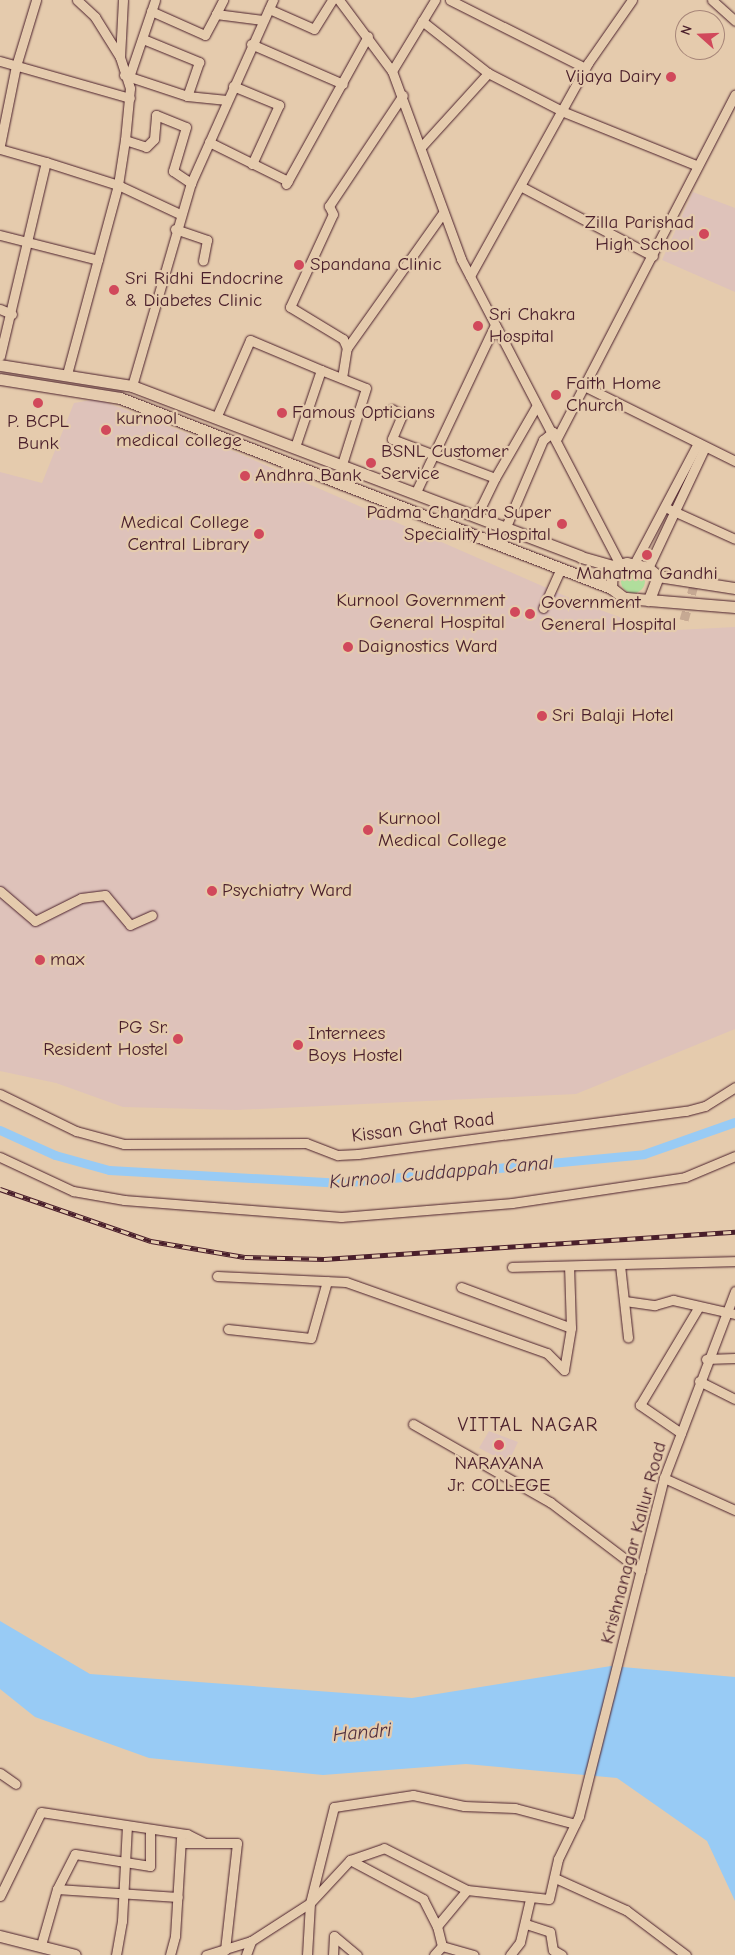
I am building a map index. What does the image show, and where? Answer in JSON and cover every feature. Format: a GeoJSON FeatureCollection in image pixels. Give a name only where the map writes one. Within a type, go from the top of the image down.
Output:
{"type":"FeatureCollection","features":[{"type":"Feature","properties":{"kind":"main road"},"geometry":{"type":"LineString","coordinates":[[0,365],[67,374],[132,386],[342,464],[505,529],[616,565],[634,564],[648,568],[658,576],[735,588]]}},
{"type":"Feature","properties":{"kind":"main road"},"geometry":{"type":"LineString","coordinates":[[65,387],[67,374]]}},
{"type":"Feature","properties":{"kind":"main road"},"geometry":{"type":"LineString","coordinates":[[0,379],[65,387],[120,398],[561,568],[611,588],[624,598],[735,607]]}},
{"type":"Feature","properties":{"kind":"main road"},"geometry":{"type":"LineString","coordinates":[[611,588],[616,565]]}},
{"type":"Feature","properties":{"kind":"main road"},"geometry":{"type":"LineString","coordinates":[[648,600],[658,576]]}},
{"type":"Feature","properties":{"kind":"main road"},"geometry":{"type":"LineString","coordinates":[[0,1936],[75,1955]]}},
{"type":"Feature","properties":{"kind":"street"},"geometry":{"type":"LineString","coordinates":[[0,145],[16,66],[36,0]]}},
{"type":"Feature","properties":{"kind":"street"},"geometry":{"type":"LineString","coordinates":[[67,374],[118,185],[130,98],[120,57],[95,17],[77,0]]}},
{"type":"Feature","properties":{"kind":"street"},"geometry":{"type":"LineString","coordinates":[[120,57],[123,0]]}},
{"type":"Feature","properties":{"kind":"street"},"geometry":{"type":"LineString","coordinates":[[126,76],[143,39],[155,0]]}},
{"type":"Feature","properties":{"kind":"street"},"geometry":{"type":"LineString","coordinates":[[151,11],[205,34],[223,0]]}},
{"type":"Feature","properties":{"kind":"street"},"geometry":{"type":"LineString","coordinates":[[132,386],[175,229],[191,183],[251,44],[273,0]]}},
{"type":"Feature","properties":{"kind":"street"},"geometry":{"type":"LineString","coordinates":[[269,9],[314,29],[332,0]]}},
{"type":"Feature","properties":{"kind":"street"},"geometry":{"type":"LineString","coordinates":[[338,0],[368,36],[392,71],[403,95],[443,213],[470,276],[494,325],[555,435],[616,565]]}},
{"type":"Feature","properties":{"kind":"street"},"geometry":{"type":"LineString","coordinates":[[392,71],[435,0]]}},
{"type":"Feature","properties":{"kind":"street"},"geometry":{"type":"LineString","coordinates":[[450,0],[585,68]]}},
{"type":"Feature","properties":{"kind":"street"},"geometry":{"type":"LineString","coordinates":[[470,276],[564,112],[585,68],[632,0]]}},
{"type":"Feature","properties":{"kind":"street"},"geometry":{"type":"LineString","coordinates":[[712,0],[735,21]]}},
{"type":"Feature","properties":{"kind":"street"},"geometry":{"type":"LineString","coordinates":[[216,14],[263,20]]}},
{"type":"Feature","properties":{"kind":"street"},"geometry":{"type":"LineString","coordinates":[[422,21],[488,73],[564,112],[698,166]]}},
{"type":"Feature","properties":{"kind":"street"},"geometry":{"type":"LineString","coordinates":[[209,142],[287,182],[368,36]]}},
{"type":"Feature","properties":{"kind":"street"},"geometry":{"type":"LineString","coordinates":[[143,39],[199,62],[187,96]]}},
{"type":"Feature","properties":{"kind":"street"},"geometry":{"type":"LineString","coordinates":[[251,44],[343,84]]}},
{"type":"Feature","properties":{"kind":"street"},"geometry":{"type":"LineString","coordinates":[[0,62],[130,98]]}},
{"type":"Feature","properties":{"kind":"street"},"geometry":{"type":"LineString","coordinates":[[421,147],[488,73]]}},
{"type":"Feature","properties":{"kind":"street"},"geometry":{"type":"LineString","coordinates":[[126,76],[187,96],[227,100]]}},
{"type":"Feature","properties":{"kind":"street"},"geometry":{"type":"LineString","coordinates":[[233,86],[279,105],[252,164]]}},
{"type":"Feature","properties":{"kind":"street"},"geometry":{"type":"LineString","coordinates":[[505,529],[543,440],[555,435],[584,386],[653,256],[735,94]]}},
{"type":"Feature","properties":{"kind":"street"},"geometry":{"type":"LineString","coordinates":[[347,348],[343,339],[290,307],[333,214],[329,206],[403,95]]}},
{"type":"Feature","properties":{"kind":"street"},"geometry":{"type":"LineString","coordinates":[[125,140],[146,147],[154,139],[156,115],[186,127],[173,171],[191,183]]}},
{"type":"Feature","properties":{"kind":"street"},"geometry":{"type":"LineString","coordinates":[[0,149],[118,185],[180,214]]}},
{"type":"Feature","properties":{"kind":"street"},"geometry":{"type":"LineString","coordinates":[[0,356],[12,314],[46,162]]}},
{"type":"Feature","properties":{"kind":"street"},"geometry":{"type":"LineString","coordinates":[[522,187],[653,256]]}},
{"type":"Feature","properties":{"kind":"street"},"geometry":{"type":"LineString","coordinates":[[342,378],[347,348],[443,213]]}},
{"type":"Feature","properties":{"kind":"street"},"geometry":{"type":"LineString","coordinates":[[175,229],[207,240],[203,261]]}},
{"type":"Feature","properties":{"kind":"street"},"geometry":{"type":"LineString","coordinates":[[0,235],[98,260]]}},
{"type":"Feature","properties":{"kind":"street"},"geometry":{"type":"LineString","coordinates":[[0,310],[12,314]]}},
{"type":"Feature","properties":{"kind":"street"},"geometry":{"type":"LineString","coordinates":[[415,494],[432,454],[494,325]]}},
{"type":"Feature","properties":{"kind":"street"},"geometry":{"type":"LineString","coordinates":[[216,418],[250,340],[366,388],[342,464]]}},
{"type":"Feature","properties":{"kind":"street"},"geometry":{"type":"LineString","coordinates":[[295,447],[321,370]]}},
{"type":"Feature","properties":{"kind":"street"},"geometry":{"type":"LineString","coordinates":[[584,386],[735,461]]}},
{"type":"Feature","properties":{"kind":"street"},"geometry":{"type":"LineString","coordinates":[[476,517],[495,478],[537,405]]}},
{"type":"Feature","properties":{"kind":"street"},"geometry":{"type":"LineString","coordinates":[[392,409],[402,415],[392,439],[495,478]]}},
{"type":"Feature","properties":{"kind":"street"},"geometry":{"type":"LineString","coordinates":[[648,568],[670,510],[701,445]]}},
{"type":"Feature","properties":{"kind":"street"},"geometry":{"type":"LineString","coordinates":[[670,510],[735,539]]}},
{"type":"Feature","properties":{"kind":"street"},"geometry":{"type":"LineString","coordinates":[[634,564],[670,510]]}},
{"type":"Feature","properties":{"kind":"street"},"geometry":{"type":"LineString","coordinates":[[543,608],[561,568]]}},
{"type":"Feature","properties":{"kind":"street"},"geometry":{"type":"LineString","coordinates":[[0,891],[35,921],[81,898],[105,895],[130,925],[152,915]]}},
{"type":"Feature","properties":{"kind":"street","name":"Kissan Ghat Road"},"geometry":{"type":"LineString","coordinates":[[0,1094],[76,1132],[124,1144],[162,1147],[306,1143],[338,1154],[358,1154],[686,1111],[705,1106],[735,1087]]}},
{"type":"Feature","properties":{"kind":"street"},"geometry":{"type":"LineString","coordinates":[[0,1157],[73,1190],[124,1200],[341,1218],[512,1203],[685,1177],[735,1156]]}},
{"type":"Feature","properties":{"kind":"street"},"geometry":{"type":"LineString","coordinates":[[512,1267],[735,1261]]}},
{"type":"Feature","properties":{"kind":"street"},"geometry":{"type":"LineString","coordinates":[[620,1265],[628,1338]]}},
{"type":"Feature","properties":{"kind":"street"},"geometry":{"type":"LineString","coordinates":[[217,1276],[346,1282],[547,1353],[564,1370],[571,1328],[568,1266]]}},
{"type":"Feature","properties":{"kind":"street"},"geometry":{"type":"LineString","coordinates":[[228,1329],[311,1338],[328,1281]]}},
{"type":"Feature","properties":{"kind":"street"},"geometry":{"type":"LineString","coordinates":[[461,1287],[571,1328]]}},
{"type":"Feature","properties":{"kind":"street","name":"Krishnanagar Kallur Road"},"geometry":{"type":"LineString","coordinates":[[530,1899],[549,1899],[558,1859],[574,1824],[586,1782],[620,1656],[664,1478],[722,1315],[735,1291]]}},
{"type":"Feature","properties":{"kind":"street"},"geometry":{"type":"LineString","coordinates":[[625,1301],[655,1305],[673,1300],[722,1315],[735,1314]]}},
{"type":"Feature","properties":{"kind":"street"},"geometry":{"type":"LineString","coordinates":[[681,1433],[640,1405],[698,1308]]}},
{"type":"Feature","properties":{"kind":"street"},"geometry":{"type":"LineString","coordinates":[[706,1359],[735,1358]]}},
{"type":"Feature","properties":{"kind":"street"},"geometry":{"type":"LineString","coordinates":[[699,1381],[735,1399]]}},
{"type":"Feature","properties":{"kind":"street"},"geometry":{"type":"LineString","coordinates":[[413,1424],[550,1502],[641,1571]]}},
{"type":"Feature","properties":{"kind":"street"},"geometry":{"type":"LineString","coordinates":[[664,1478],[735,1510]]}},
{"type":"Feature","properties":{"kind":"street"},"geometry":{"type":"LineString","coordinates":[[0,1773],[16,1784]]}},
{"type":"Feature","properties":{"kind":"street"},"geometry":{"type":"LineString","coordinates":[[307,1955],[310,1903],[334,1807],[413,1795],[464,1806],[515,1808],[574,1824]]}},
{"type":"Feature","properties":{"kind":"street"},"geometry":{"type":"LineString","coordinates":[[0,1896],[41,1812],[127,1827],[181,1833],[205,1843]]}},
{"type":"Feature","properties":{"kind":"street"},"geometry":{"type":"LineString","coordinates":[[116,1955],[122,1895],[122,1862],[127,1827]]}},
{"type":"Feature","properties":{"kind":"street"},"geometry":{"type":"LineString","coordinates":[[41,1945],[57,1890],[75,1854],[150,1866],[150,1830]]}},
{"type":"Feature","properties":{"kind":"street"},"geometry":{"type":"LineString","coordinates":[[170,1955],[178,1897],[181,1833]]}},
{"type":"Feature","properties":{"kind":"street"},"geometry":{"type":"LineString","coordinates":[[181,1843],[237,1842],[225,1950]]}},
{"type":"Feature","properties":{"kind":"street"},"geometry":{"type":"LineString","coordinates":[[206,1955],[251,1941],[310,1903],[350,1860],[384,1848],[467,1890],[530,1899],[526,1924],[510,1955]]}},
{"type":"Feature","properties":{"kind":"street"},"geometry":{"type":"LineString","coordinates":[[350,1860],[423,1900],[436,1926],[442,1946]]}},
{"type":"Feature","properties":{"kind":"street"},"geometry":{"type":"LineString","coordinates":[[555,1878],[626,1910],[686,1955]]}},
{"type":"Feature","properties":{"kind":"street"},"geometry":{"type":"LineString","coordinates":[[57,1890],[178,1897]]}},
{"type":"Feature","properties":{"kind":"street"},"geometry":{"type":"LineString","coordinates":[[436,1926],[467,1890]]}},
{"type":"Feature","properties":{"kind":"street"},"geometry":{"type":"LineString","coordinates":[[526,1924],[550,1932],[551,1952],[562,1955]]}},
{"type":"Feature","properties":{"kind":"street"},"geometry":{"type":"LineString","coordinates":[[333,1955],[334,1936],[357,1955]]}},
{"type":"Feature","properties":{"kind":"street"},"geometry":{"type":"LineString","coordinates":[[246,1955],[251,1941]]}},
{"type":"Feature","properties":{"kind":"street"},"geometry":{"type":"LineString","coordinates":[[434,1955],[442,1946]]}},
{"type":"Feature","properties":{"kind":"street"},"geometry":{"type":"LineString","coordinates":[[442,1946],[474,1955]]}},
{"type":"Feature","properties":{"kind":"shaded area","name":"Zilla Parishad High School"},"geometry":{"type":"Polygon","coordinates":[[[693,192],[735,208],[735,292],[662,260],[693,192]]]}},
{"type":"Feature","properties":{"kind":"shaded area","name":"Kurnool Medical College"},"geometry":{"type":"Polygon","coordinates":[[[97,399],[233,451],[579,602],[657,631],[735,627],[735,1029],[576,1094],[236,1110],[123,1107],[56,1083],[0,1071],[0,472],[42,483],[74,403],[97,399]]]}},
{"type":"Feature","properties":{"kind":"shaded area","name":"NARAYANA Jr. COLLEGE"},"geometry":{"type":"Polygon","coordinates":[[[489,1431],[518,1442],[508,1463],[479,1448],[489,1431]]]}},
{"type":"Feature","properties":{"kind":"green space"},"geometry":{"type":"Polygon","coordinates":[[[633,569],[642,572],[645,581],[642,590],[633,593],[624,590],[621,581],[624,572],[633,569]]]}},
{"type":"Feature","properties":{"kind":"water","name":"Handri"},"geometry":{"type":"Polygon","coordinates":[[[0,1621],[90,1674],[412,1698],[611,1666],[735,1677],[735,1901],[707,1841],[617,1778],[466,1764],[323,1775],[149,1758],[35,1717],[0,1689],[0,1621]]]}},
{"type":"Feature","properties":{"kind":"waterway","name":"Kurnool Cuddappah Canal"},"geometry":{"type":"LineString","coordinates":[[0,1130],[55,1155],[109,1170],[339,1183],[644,1154],[735,1122]]}},
{"type":"Feature","properties":{"kind":"tunnel"},"geometry":{"type":"LineString","coordinates":[[684,620],[696,578]]}},
{"type":"Feature","properties":{"kind":"railway"},"geometry":{"type":"LineString","coordinates":[[0,1189],[151,1241],[245,1257],[324,1259],[735,1232]]}},
{"type":"Feature","properties":{"kind":"place","name":"Vijaya Dairy"},"geometry":{"type":"Point","coordinates":[671,77]}},
{"type":"Feature","properties":{"kind":"place","name":"Zilla Parishad High School"},"geometry":{"type":"Point","coordinates":[704,234]}},
{"type":"Feature","properties":{"kind":"place","name":"Spandana Clinic"},"geometry":{"type":"Point","coordinates":[299,265]}},
{"type":"Feature","properties":{"kind":"place","name":"Sri Ridhi Endocrine & Diabetes Clinic"},"geometry":{"type":"Point","coordinates":[114,290]}},
{"type":"Feature","properties":{"kind":"place","name":"Sri Chakra Hospital"},"geometry":{"type":"Point","coordinates":[478,326]}},
{"type":"Feature","properties":{"kind":"place","name":"Faith Home Church"},"geometry":{"type":"Point","coordinates":[556,395]}},
{"type":"Feature","properties":{"kind":"place","name":"P. BCPL Bunk"},"geometry":{"type":"Point","coordinates":[38,403]}},
{"type":"Feature","properties":{"kind":"place","name":"Famous Opticians"},"geometry":{"type":"Point","coordinates":[282,413]}},
{"type":"Feature","properties":{"kind":"place","name":"kurnool medical college"},"geometry":{"type":"Point","coordinates":[106,430]}},
{"type":"Feature","properties":{"kind":"place","name":"BSNL Customer Service"},"geometry":{"type":"Point","coordinates":[371,463]}},
{"type":"Feature","properties":{"kind":"place","name":"Andhra Bank"},"geometry":{"type":"Point","coordinates":[245,476]}},
{"type":"Feature","properties":{"kind":"place","name":"Padma Chandra Super Speciality Hospital"},"geometry":{"type":"Point","coordinates":[562,524]}},
{"type":"Feature","properties":{"kind":"place","name":"Medical College Central Library"},"geometry":{"type":"Point","coordinates":[259,534]}},
{"type":"Feature","properties":{"kind":"place","name":"Mahatma Gandhi"},"geometry":{"type":"Point","coordinates":[647,555]}},
{"type":"Feature","properties":{"kind":"place","name":"Kurnool Government General Hospital"},"geometry":{"type":"Point","coordinates":[515,612]}},
{"type":"Feature","properties":{"kind":"place","name":"Government General Hospital"},"geometry":{"type":"Point","coordinates":[530,614]}},
{"type":"Feature","properties":{"kind":"place","name":"Daignostics Ward"},"geometry":{"type":"Point","coordinates":[348,647]}},
{"type":"Feature","properties":{"kind":"place","name":"Sri Balaji Hotel"},"geometry":{"type":"Point","coordinates":[542,716]}},
{"type":"Feature","properties":{"kind":"place","name":"Kurnool Medical College"},"geometry":{"type":"Point","coordinates":[368,830]}},
{"type":"Feature","properties":{"kind":"place","name":"Psychiatry Ward"},"geometry":{"type":"Point","coordinates":[212,891]}},
{"type":"Feature","properties":{"kind":"place","name":"max"},"geometry":{"type":"Point","coordinates":[40,960]}},
{"type":"Feature","properties":{"kind":"place","name":"PG Sr. Resident Hostel"},"geometry":{"type":"Point","coordinates":[178,1039]}},
{"type":"Feature","properties":{"kind":"place","name":"Internees Boys Hostel"},"geometry":{"type":"Point","coordinates":[298,1045]}},
{"type":"Feature","properties":{"kind":"place","name":"NARAYANA Jr. COLLEGE"},"geometry":{"type":"Point","coordinates":[499,1445]}},
{"type":"Feature","properties":{"kind":"district","name":"VITTAL NAGAR"},"geometry":{"type":"Point","coordinates":[528,1424]}}]}
